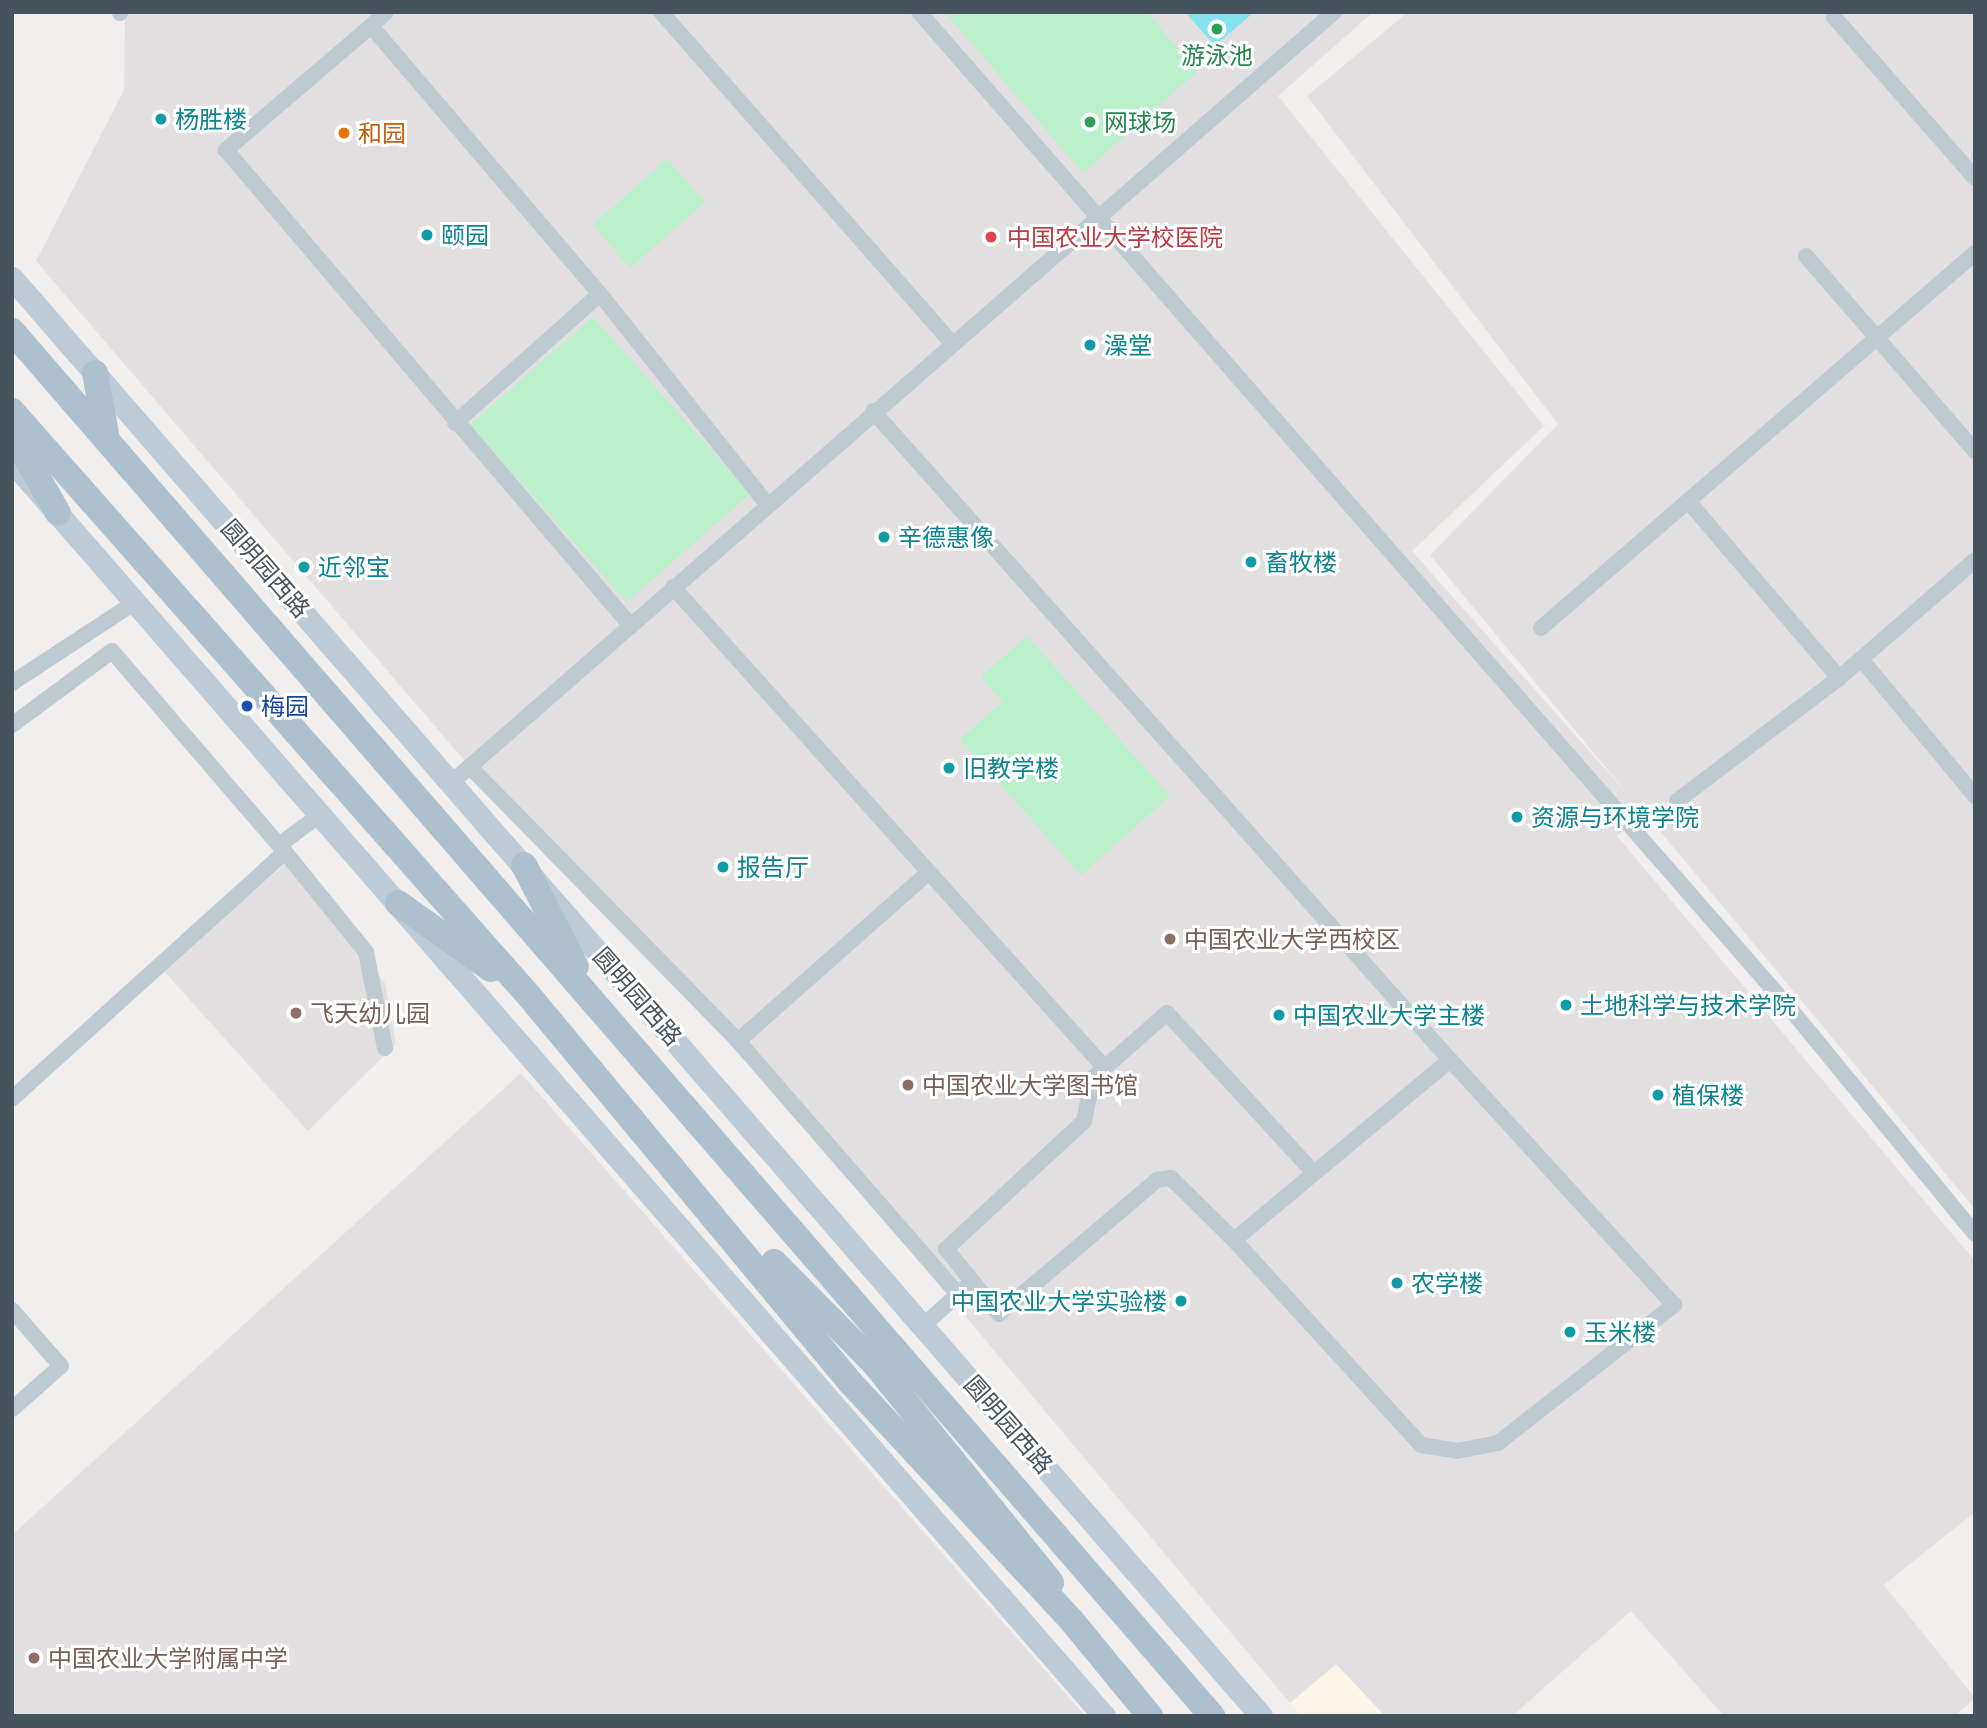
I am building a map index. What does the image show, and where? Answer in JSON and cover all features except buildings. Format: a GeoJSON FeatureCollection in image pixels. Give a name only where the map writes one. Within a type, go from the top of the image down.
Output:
{"type":"FeatureCollection","features":[{"type":"Feature","properties":{"kind":"main road","name":"圆明园西路"},"geometry":{"type":"LineString","coordinates":[[12,331],[591,996],[1212,1716]]}},
{"type":"Feature","properties":{"kind":"main road"},"geometry":{"type":"LineString","coordinates":[[95,373],[107,442]]}},
{"type":"Feature","properties":{"kind":"main road"},"geometry":{"type":"LineString","coordinates":[[12,411],[530,997],[723,1223],[774,1262],[874,1363],[1056,1588],[1072,1621],[1150,1716]]}},
{"type":"Feature","properties":{"kind":"main road"},"geometry":{"type":"LineString","coordinates":[[12,433],[58,513]]}},
{"type":"Feature","properties":{"kind":"main road"},"geometry":{"type":"LineString","coordinates":[[524,866],[591,996]]}},
{"type":"Feature","properties":{"kind":"main road"},"geometry":{"type":"LineString","coordinates":[[398,903],[530,997]]}},
{"type":"Feature","properties":{"kind":"street"},"geometry":{"type":"LineString","coordinates":[[386,12],[226,150],[455,423],[631,626]]}},
{"type":"Feature","properties":{"kind":"street"},"geometry":{"type":"LineString","coordinates":[[661,12],[951,342]]}},
{"type":"Feature","properties":{"kind":"street"},"geometry":{"type":"LineString","coordinates":[[919,12],[1792,1011],[1975,1234]]}},
{"type":"Feature","properties":{"kind":"street"},"geometry":{"type":"LineString","coordinates":[[958,1294],[738,1041],[461,774],[631,626],[766,502],[1334,12]]}},
{"type":"Feature","properties":{"kind":"street"},"geometry":{"type":"LineString","coordinates":[[1834,17],[1975,178]]}},
{"type":"Feature","properties":{"kind":"street"},"geometry":{"type":"LineString","coordinates":[[371,26],[600,294],[766,502]]}},
{"type":"Feature","properties":{"kind":"street"},"geometry":{"type":"LineString","coordinates":[[1541,628],[1975,253]]}},
{"type":"Feature","properties":{"kind":"street"},"geometry":{"type":"LineString","coordinates":[[1806,256],[1975,451]]}},
{"type":"Feature","properties":{"kind":"street","name":"圆明园西路"},"geometry":{"type":"LineString","coordinates":[[12,278],[95,373],[461,774],[524,866],[1261,1716]]}},
{"type":"Feature","properties":{"kind":"street"},"geometry":{"type":"LineString","coordinates":[[455,423],[600,294]]}},
{"type":"Feature","properties":{"kind":"street"},"geometry":{"type":"LineString","coordinates":[[873,411],[1450,1060],[1674,1305],[1498,1443],[1445,1449],[1421,1445],[1234,1240],[1171,1178],[1157,1181],[999,1314],[946,1250],[1084,1121],[1093,1078],[1167,1013],[1314,1173]]}},
{"type":"Feature","properties":{"kind":"street"},"geometry":{"type":"LineString","coordinates":[[12,461],[1104,1716]]}},
{"type":"Feature","properties":{"kind":"street"},"geometry":{"type":"LineString","coordinates":[[1688,501],[1839,678]]}},
{"type":"Feature","properties":{"kind":"street"},"geometry":{"type":"LineString","coordinates":[[1677,801],[1839,678],[1975,560]]}},
{"type":"Feature","properties":{"kind":"street"},"geometry":{"type":"LineString","coordinates":[[673,587],[1104,1067]]}},
{"type":"Feature","properties":{"kind":"street"},"geometry":{"type":"LineString","coordinates":[[12,683],[134,603]]}},
{"type":"Feature","properties":{"kind":"street"},"geometry":{"type":"LineString","coordinates":[[12,724],[112,651],[282,848],[366,951],[385,1048]]}},
{"type":"Feature","properties":{"kind":"street"},"geometry":{"type":"LineString","coordinates":[[1861,659],[1974,793]]}},
{"type":"Feature","properties":{"kind":"street"},"geometry":{"type":"LineString","coordinates":[[12,1099],[321,814]]}},
{"type":"Feature","properties":{"kind":"street"},"geometry":{"type":"LineString","coordinates":[[738,1041],[929,872]]}},
{"type":"Feature","properties":{"kind":"street"},"geometry":{"type":"LineString","coordinates":[[1234,1240],[1450,1060]]}},
{"type":"Feature","properties":{"kind":"street"},"geometry":{"type":"LineString","coordinates":[[924,1325],[972,1282]]}},
{"type":"Feature","properties":{"kind":"street"},"geometry":{"type":"LineString","coordinates":[[12,1310],[61,1366],[12,1409]]}},
{"type":"Feature","properties":{"kind":"shaded area","name":"中国农业大学西校区"},"geometry":{"type":"Polygon","coordinates":[[[125,12],[1373,12],[1278,96],[1544,426],[1412,551],[1631,798],[1430,555],[1558,424],[1307,96],[1408,12],[1975,12],[1975,1209],[1645,813],[1617,836],[1975,1261],[1975,1512],[1884,1585],[1975,1698],[1955,1716],[1724,1716],[1631,1611],[1512,1716],[1385,1716],[1336,1664],[1290,1703],[736,1043],[470,767],[36,261],[124,90],[125,12]]]}},
{"type":"Feature","properties":{"kind":"shaded area","name":"飞天幼儿园"},"geometry":{"type":"Polygon","coordinates":[[[288,862],[385,983],[396,1044],[308,1131],[162,969],[288,862]]]}},
{"type":"Feature","properties":{"kind":"shaded area"},"geometry":{"type":"Polygon","coordinates":[[[521,1073],[1085,1716],[12,1716],[12,1535],[521,1073]]]}},
{"type":"Feature","properties":{"kind":"shaded area"},"geometry":{"type":"Polygon","coordinates":[[[1336,1663],[1385,1716],[1301,1716],[1290,1704],[1336,1663]]]}},
{"type":"Feature","properties":{"kind":"green space","name":"网球场"},"geometry":{"type":"Polygon","coordinates":[[[945,12],[1147,12],[1197,72],[1083,173],[945,12]]]}},
{"type":"Feature","properties":{"kind":"green space"},"geometry":{"type":"Polygon","coordinates":[[[667,159],[705,202],[630,268],[593,225],[667,159]]]}},
{"type":"Feature","properties":{"kind":"green space"},"geometry":{"type":"Polygon","coordinates":[[[593,317],[750,494],[627,602],[470,425],[593,317]]]}},
{"type":"Feature","properties":{"kind":"green space"},"geometry":{"type":"Polygon","coordinates":[[[1027,636],[1170,796],[1081,875],[960,739],[1003,702],[981,677],[1027,636]]]}},
{"type":"Feature","properties":{"kind":"water","name":"游泳池"},"geometry":{"type":"Polygon","coordinates":[[[1185,12],[1254,12],[1215,46],[1185,12]]]}},
{"type":"Feature","properties":{"kind":"place","name":"游泳池"},"geometry":{"type":"Point","coordinates":[1217,29]}},
{"type":"Feature","properties":{"kind":"place","name":"杨胜楼"},"geometry":{"type":"Point","coordinates":[161,119]}},
{"type":"Feature","properties":{"kind":"place","name":"网球场"},"geometry":{"type":"Point","coordinates":[1090,122]}},
{"type":"Feature","properties":{"kind":"place","name":"和园"},"geometry":{"type":"Point","coordinates":[344,133]}},
{"type":"Feature","properties":{"kind":"place","name":"颐园"},"geometry":{"type":"Point","coordinates":[427,235]}},
{"type":"Feature","properties":{"kind":"place","name":"中国农业大学校医院"},"geometry":{"type":"Point","coordinates":[991,237]}},
{"type":"Feature","properties":{"kind":"place","name":"澡堂"},"geometry":{"type":"Point","coordinates":[1090,345]}},
{"type":"Feature","properties":{"kind":"place","name":"辛德惠像"},"geometry":{"type":"Point","coordinates":[884,537]}},
{"type":"Feature","properties":{"kind":"place","name":"畜牧楼"},"geometry":{"type":"Point","coordinates":[1251,562]}},
{"type":"Feature","properties":{"kind":"place","name":"近邻宝"},"geometry":{"type":"Point","coordinates":[304,567]}},
{"type":"Feature","properties":{"kind":"place","name":"梅园"},"geometry":{"type":"Point","coordinates":[247,706]}},
{"type":"Feature","properties":{"kind":"place","name":"旧教学楼"},"geometry":{"type":"Point","coordinates":[949,768]}},
{"type":"Feature","properties":{"kind":"place","name":"资源与环境学院"},"geometry":{"type":"Point","coordinates":[1517,817]}},
{"type":"Feature","properties":{"kind":"place","name":"报告厅"},"geometry":{"type":"Point","coordinates":[723,867]}},
{"type":"Feature","properties":{"kind":"place","name":"中国农业大学西校区"},"geometry":{"type":"Point","coordinates":[1170,939]}},
{"type":"Feature","properties":{"kind":"place","name":"土地科学与技术学院"},"geometry":{"type":"Point","coordinates":[1566,1005]}},
{"type":"Feature","properties":{"kind":"place","name":"飞天幼儿园"},"geometry":{"type":"Point","coordinates":[296,1013]}},
{"type":"Feature","properties":{"kind":"place","name":"中国农业大学主楼"},"geometry":{"type":"Point","coordinates":[1279,1015]}},
{"type":"Feature","properties":{"kind":"place","name":"中国农业大学图书馆"},"geometry":{"type":"Point","coordinates":[908,1085]}},
{"type":"Feature","properties":{"kind":"place","name":"植保楼"},"geometry":{"type":"Point","coordinates":[1658,1095]}},
{"type":"Feature","properties":{"kind":"place","name":"农学楼"},"geometry":{"type":"Point","coordinates":[1397,1283]}},
{"type":"Feature","properties":{"kind":"place","name":"中国农业大学实验楼"},"geometry":{"type":"Point","coordinates":[1181,1301]}},
{"type":"Feature","properties":{"kind":"place","name":"玉米楼"},"geometry":{"type":"Point","coordinates":[1570,1332]}},
{"type":"Feature","properties":{"kind":"place","name":"中国农业大学附属中学"},"geometry":{"type":"Point","coordinates":[34,1658]}}]}
